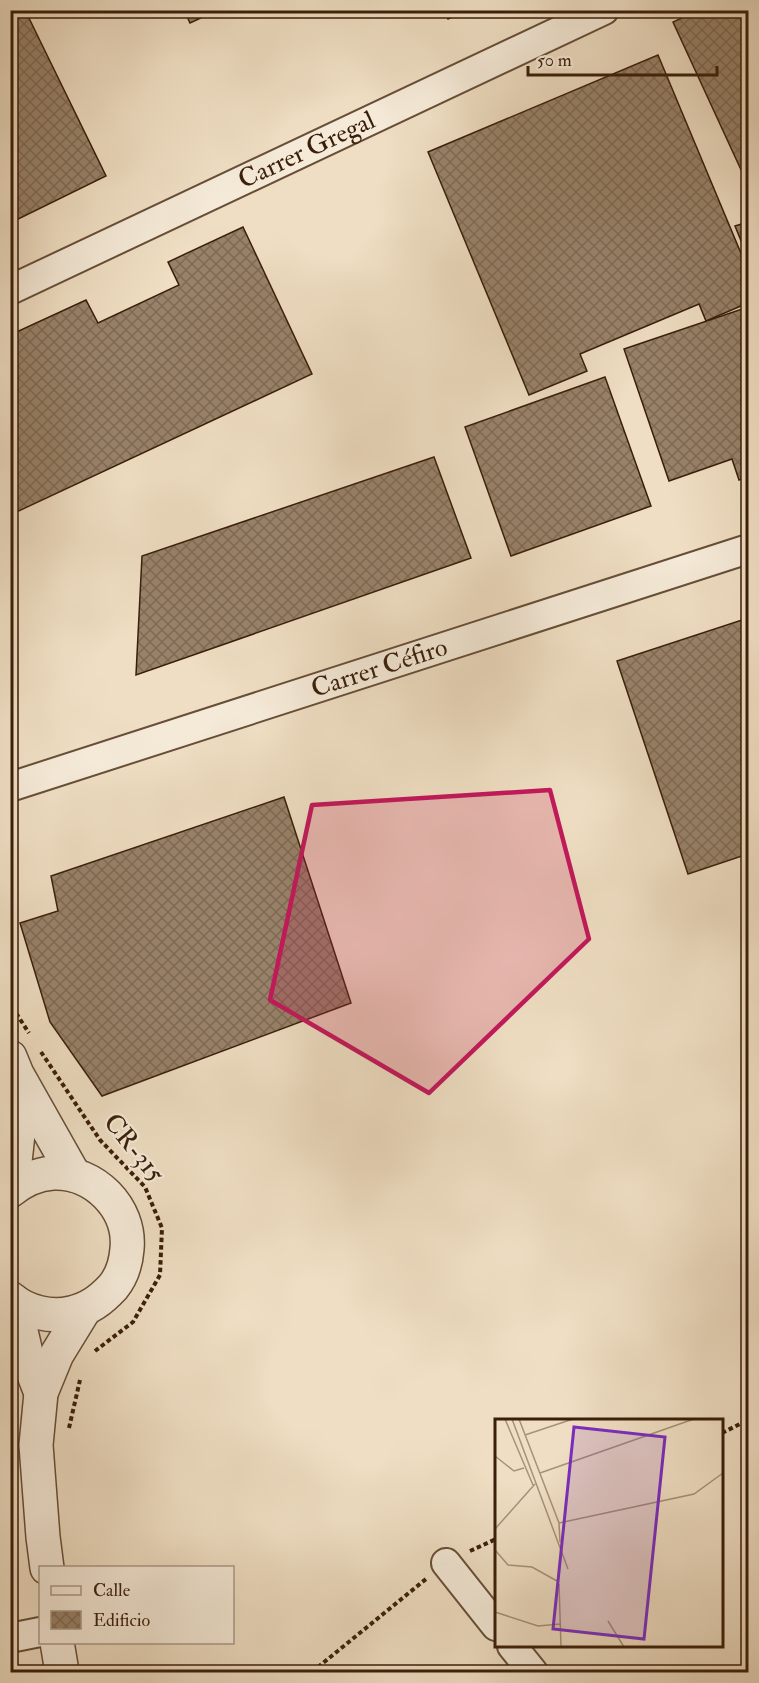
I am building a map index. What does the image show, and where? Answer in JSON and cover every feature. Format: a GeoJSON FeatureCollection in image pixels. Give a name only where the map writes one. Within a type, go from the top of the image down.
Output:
{"type":"FeatureCollection","features":[{"type":"Feature","properties":{"kind":"street","name":"Carrer Gregal"},"geometry":{"type":"LineString","coordinates":[[10,290],[604,10]]}},
{"type":"Feature","properties":{"kind":"street","name":"Carrer Céfiro"},"geometry":{"type":"LineString","coordinates":[[10,787],[748,549]]}},
{"type":"Feature","properties":{"kind":"street"},"geometry":{"type":"LineString","coordinates":[[23,1052],[74,1175]]}},
{"type":"Feature","properties":{"kind":"street"},"geometry":{"type":"LineString","coordinates":[[11,1190],[18,1134],[23,1052]]}},
{"type":"Feature","properties":{"kind":"street"},"geometry":{"type":"LineString","coordinates":[[11,1190],[31,1178],[52,1173],[74,1175],[95,1184],[111,1198],[123,1218],[128,1239],[126,1261],[117,1282],[103,1298],[84,1310],[60,1315],[36,1312],[12,1299]]}},
{"type":"Feature","properties":{"kind":"street"},"geometry":{"type":"LineString","coordinates":[[12,1299],[27,1357],[40,1393]]}},
{"type":"Feature","properties":{"kind":"street"},"geometry":{"type":"LineString","coordinates":[[47,1566],[36,1445],[40,1393],[57,1354],[84,1310]]}},
{"type":"Feature","properties":{"kind":"street"},"geometry":{"type":"LineString","coordinates":[[446,1563],[495,1625]]}},
{"type":"Feature","properties":{"kind":"street"},"geometry":{"type":"LineString","coordinates":[[10,1638],[39,1632]]}},
{"type":"Feature","properties":{"kind":"street"},"geometry":{"type":"LineString","coordinates":[[57,1644],[62,1672]]}},
{"type":"Feature","properties":{"kind":"street"},"geometry":{"type":"LineString","coordinates":[[513,1647],[533,1672]]}},
{"type":"Feature","properties":{"kind":"path","name":"CR-315"},"geometry":{"type":"LineString","coordinates":[[10,947],[12,949],[11,982],[23,1052],[99,1140],[145,1186],[162,1228],[160,1275],[133,1323],[94,1351]]}},
{"type":"Feature","properties":{"kind":"path"},"geometry":{"type":"LineString","coordinates":[[67,1436],[82,1369]]}},
{"type":"Feature","properties":{"kind":"path"},"geometry":{"type":"LineString","coordinates":[[723,1432],[748,1420]]}},
{"type":"Feature","properties":{"kind":"path"},"geometry":{"type":"LineString","coordinates":[[312,1672],[446,1563]]}},
{"type":"Feature","properties":{"kind":"highlighted area"},"geometry":{"type":"Polygon","coordinates":[[[550,790],[589,939],[429,1093],[270,1000],[312,805],[550,790]]]}},
{"type":"Feature","properties":{"kind":"building"},"geometry":{"type":"Polygon","coordinates":[[[10,10],[25,10],[106,176],[10,223],[10,10]]]}},
{"type":"Feature","properties":{"kind":"building"},"geometry":{"type":"Polygon","coordinates":[[[184,10],[218,10],[190,23],[184,10]]]}},
{"type":"Feature","properties":{"kind":"building"},"geometry":{"type":"Polygon","coordinates":[[[444,10],[467,10],[448,19],[444,10]]]}},
{"type":"Feature","properties":{"kind":"building"},"geometry":{"type":"Polygon","coordinates":[[[699,10],[748,10],[748,185],[673,22],[699,10]]]}},
{"type":"Feature","properties":{"kind":"building"},"geometry":{"type":"Polygon","coordinates":[[[658,55],[748,270],[748,303],[706,321],[699,304],[580,354],[587,371],[529,395],[428,152],[658,55]]]}},
{"type":"Feature","properties":{"kind":"building"},"geometry":{"type":"Polygon","coordinates":[[[748,222],[748,258],[735,226],[748,222]]]}},
{"type":"Feature","properties":{"kind":"building"},"geometry":{"type":"Polygon","coordinates":[[[243,227],[312,374],[10,515],[10,335],[86,300],[98,323],[179,285],[168,262],[243,227]]]}},
{"type":"Feature","properties":{"kind":"building"},"geometry":{"type":"Polygon","coordinates":[[[748,307],[748,477],[739,480],[732,459],[669,481],[624,349],[748,307]]]}},
{"type":"Feature","properties":{"kind":"building"},"geometry":{"type":"Polygon","coordinates":[[[605,377],[651,506],[511,556],[465,427],[605,377]]]}},
{"type":"Feature","properties":{"kind":"building"},"geometry":{"type":"Polygon","coordinates":[[[434,457],[471,558],[136,675],[142,556],[434,457]]]}},
{"type":"Feature","properties":{"kind":"building"},"geometry":{"type":"Polygon","coordinates":[[[748,618],[748,854],[688,874],[617,661],[748,618]]]}},
{"type":"Feature","properties":{"kind":"building"},"geometry":{"type":"Polygon","coordinates":[[[284,797],[351,1003],[102,1096],[50,1022],[20,923],[58,911],[51,876],[284,797]]]}}]}
